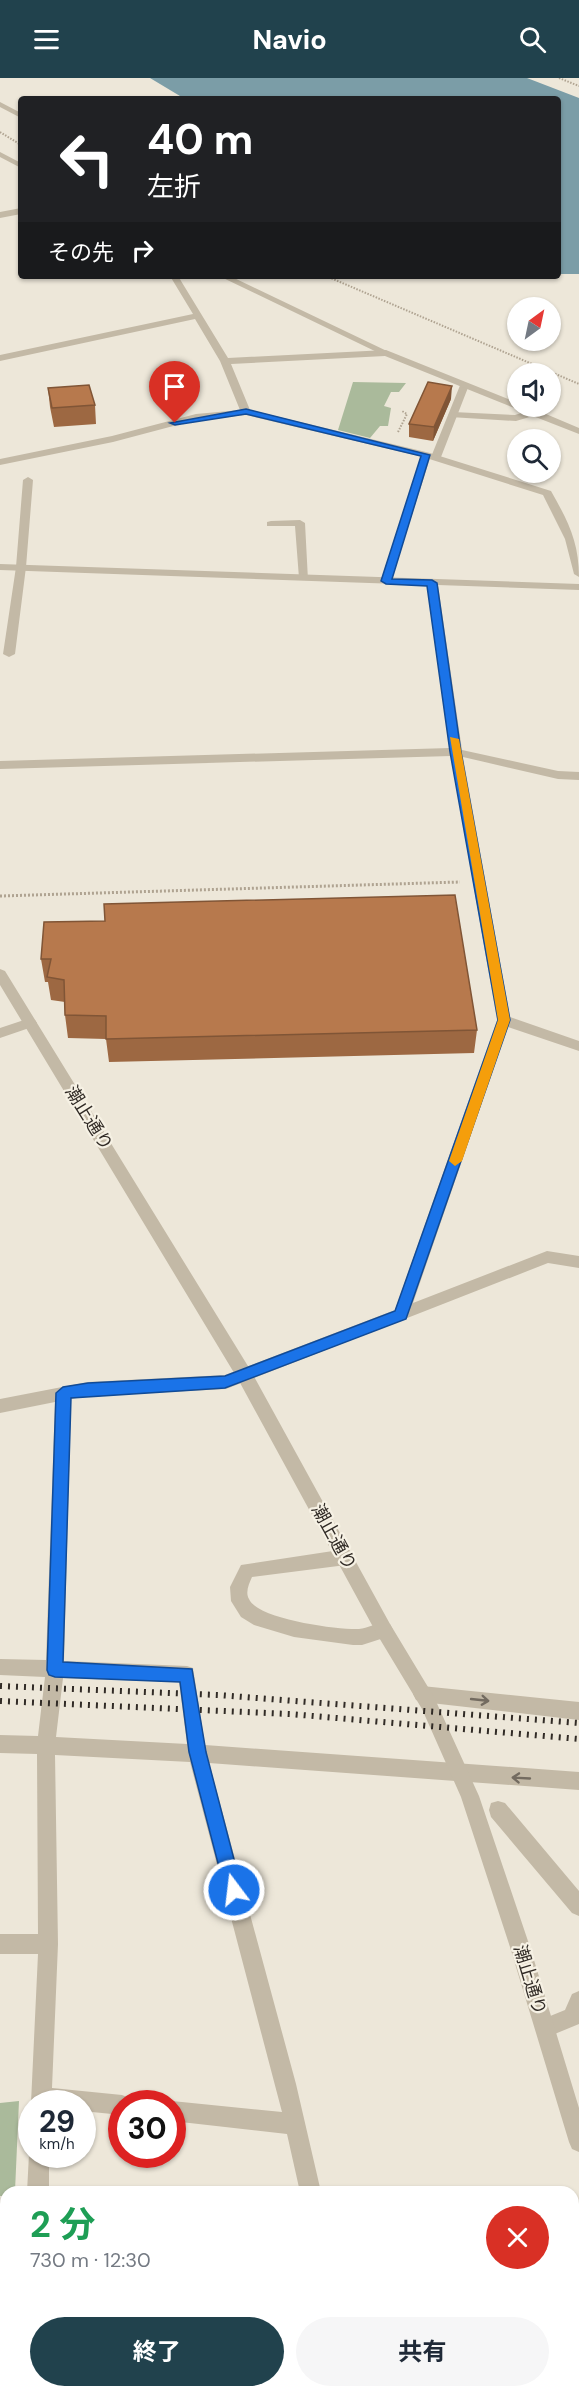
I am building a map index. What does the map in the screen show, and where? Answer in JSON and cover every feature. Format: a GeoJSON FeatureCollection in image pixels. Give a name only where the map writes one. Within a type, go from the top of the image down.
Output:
{"type":"FeatureCollection","features":[{"type":"Feature","properties":{"kind":"street"},"geometry":{"type":"LineString","coordinates":[[0,104],[18,114]]}},
{"type":"Feature","properties":{"kind":"street"},"geometry":{"type":"LineString","coordinates":[[0,154],[18,164]]}},
{"type":"Feature","properties":{"kind":"street"},"geometry":{"type":"LineString","coordinates":[[0,215],[18,212]]}},
{"type":"Feature","properties":{"kind":"street"},"geometry":{"type":"LineString","coordinates":[[176,279],[225,361],[246,411]]}},
{"type":"Feature","properties":{"kind":"street"},"geometry":{"type":"LineString","coordinates":[[229,279],[386,353],[507,403]]}},
{"type":"Feature","properties":{"kind":"street"},"geometry":{"type":"LineString","coordinates":[[0,358],[198,316]]}},
{"type":"Feature","properties":{"kind":"street"},"geometry":{"type":"LineString","coordinates":[[225,361],[386,353]]}},
{"type":"Feature","properties":{"kind":"street"},"geometry":{"type":"LineString","coordinates":[[386,581],[431,456],[453,415],[464,386]]}},
{"type":"Feature","properties":{"kind":"street"},"geometry":{"type":"LineString","coordinates":[[0,462],[113,439],[196,417],[246,411],[431,456],[547,493],[570,539],[579,574]]}},
{"type":"Feature","properties":{"kind":"street"},"geometry":{"type":"LineString","coordinates":[[453,415],[519,417]]}},
{"type":"Feature","properties":{"kind":"street"},"geometry":{"type":"LineString","coordinates":[[542,417],[579,431]]}},
{"type":"Feature","properties":{"kind":"street"},"geometry":{"type":"LineString","coordinates":[[9,654],[21,567],[28,480]]}},
{"type":"Feature","properties":{"kind":"street"},"geometry":{"type":"LineString","coordinates":[[271,524],[300,524],[304,578]]}},
{"type":"Feature","properties":{"kind":"street"},"geometry":{"type":"LineString","coordinates":[[0,567],[579,587]]}},
{"type":"Feature","properties":{"kind":"street"},"geometry":{"type":"LineString","coordinates":[[401,1315],[504,1020],[456,752],[432,583]]}},
{"type":"Feature","properties":{"kind":"street"},"geometry":{"type":"LineString","coordinates":[[0,765],[456,752],[558,775],[579,776]]}},
{"type":"Feature","properties":{"kind":"street","name":"潮止通り"},"geometry":{"type":"LineString","coordinates":[[0,974],[245,1376],[384,1630],[422,1694],[470,1796],[545,2028],[579,2142]]}},
{"type":"Feature","properties":{"kind":"street"},"geometry":{"type":"LineString","coordinates":[[504,1020],[579,1046]]}},
{"type":"Feature","properties":{"kind":"street"},"geometry":{"type":"LineString","coordinates":[[0,1033],[30,1023]]}},
{"type":"Feature","properties":{"kind":"street"},"geometry":{"type":"LineString","coordinates":[[0,1406],[88,1389],[225,1382],[547,1257],[579,1262]]}},
{"type":"Feature","properties":{"kind":"street"},"geometry":{"type":"LineString","coordinates":[[41,2090],[48,1944],[46,1745],[55,1670],[63,1393]]}},
{"type":"Feature","properties":{"kind":"street"},"geometry":{"type":"LineString","coordinates":[[346,1557],[247,1570],[239,1581],[239,1598],[247,1610],[265,1623],[281,1629],[360,1637],[384,1630]]}},
{"type":"Feature","properties":{"kind":"street"},"geometry":{"type":"LineString","coordinates":[[0,1667],[187,1674],[197,1752],[310,2186]]}},
{"type":"Feature","properties":{"kind":"street"},"geometry":{"type":"LineString","coordinates":[[422,1694],[579,1711]]}},
{"type":"Feature","properties":{"kind":"street"},"geometry":{"type":"LineString","coordinates":[[0,1744],[197,1752],[460,1774],[579,1781]]}},
{"type":"Feature","properties":{"kind":"street"},"geometry":{"type":"LineString","coordinates":[[498,1810],[579,1906]]}},
{"type":"Feature","properties":{"kind":"street"},"geometry":{"type":"LineString","coordinates":[[0,1944],[48,1944]]}},
{"type":"Feature","properties":{"kind":"street"},"geometry":{"type":"LineString","coordinates":[[545,2028],[572,2017],[579,2001]]}},
{"type":"Feature","properties":{"kind":"street"},"geometry":{"type":"LineString","coordinates":[[186,2112],[295,2124]]}},
{"type":"Feature","properties":{"kind":"street"},"geometry":{"type":"LineString","coordinates":[[38,2186],[39,2168]]}},
{"type":"Feature","properties":{"kind":"path"},"geometry":{"type":"LineString","coordinates":[[559,78],[579,86]]}},
{"type":"Feature","properties":{"kind":"path"},"geometry":{"type":"LineString","coordinates":[[0,132],[18,143]]}},
{"type":"Feature","properties":{"kind":"path"},"geometry":{"type":"LineString","coordinates":[[333,279],[579,384]]}},
{"type":"Feature","properties":{"kind":"path"},"geometry":{"type":"LineString","coordinates":[[392,446],[407,414],[402,411]]}},
{"type":"Feature","properties":{"kind":"path"},"geometry":{"type":"LineString","coordinates":[[0,896],[479,881]]}},
{"type":"Feature","properties":{"kind":"green space"},"geometry":{"type":"Polygon","coordinates":[[[353,382],[406,383],[399,392],[391,392],[384,406],[391,408],[388,426],[380,426],[370,438],[338,430],[353,382]]]}},
{"type":"Feature","properties":{"kind":"green space"},"geometry":{"type":"Polygon","coordinates":[[[18,2101],[15,2186],[0,2186],[0,2103],[18,2101]]]}},
{"type":"Feature","properties":{"kind":"water"},"geometry":{"type":"Polygon","coordinates":[[[150,78],[527,78],[579,98],[579,274],[561,274],[561,96],[180,96],[150,78]]]}},
{"type":"Feature","properties":{"kind":"building"},"geometry":{"type":"Polygon","coordinates":[[[428,382],[452,386],[434,427],[409,424],[428,382]]]}},
{"type":"Feature","properties":{"kind":"building"},"geometry":{"type":"Polygon","coordinates":[[[89,385],[95,405],[52,408],[48,388],[89,385]]]}},
{"type":"Feature","properties":{"kind":"building"},"geometry":{"type":"Polygon","coordinates":[[[455,895],[477,1030],[106,1039],[106,1016],[65,1015],[64,980],[47,977],[51,959],[41,959],[44,922],[105,921],[104,904],[455,895]]]}},
{"type":"Feature","properties":{"kind":"railway"},"geometry":{"type":"LineString","coordinates":[[0,1686],[218,1695],[579,1723]]}},
{"type":"Feature","properties":{"kind":"railway"},"geometry":{"type":"LineString","coordinates":[[0,1701],[290,1714],[579,1739]]}},
{"type":"Feature","properties":{"kind":"slow traffic"},"geometry":{"type":"LineString","coordinates":[[454,739],[504,1020],[455,1161]]}},
{"type":"Feature","properties":{"kind":"route"},"geometry":{"type":"LineString","coordinates":[[175,423],[196,417],[246,411],[426,455],[386,581],[432,583],[456,752],[504,1020],[401,1315],[225,1382],[88,1389],[63,1393],[55,1670],[187,1674],[197,1752],[234,1890]]}}]}
